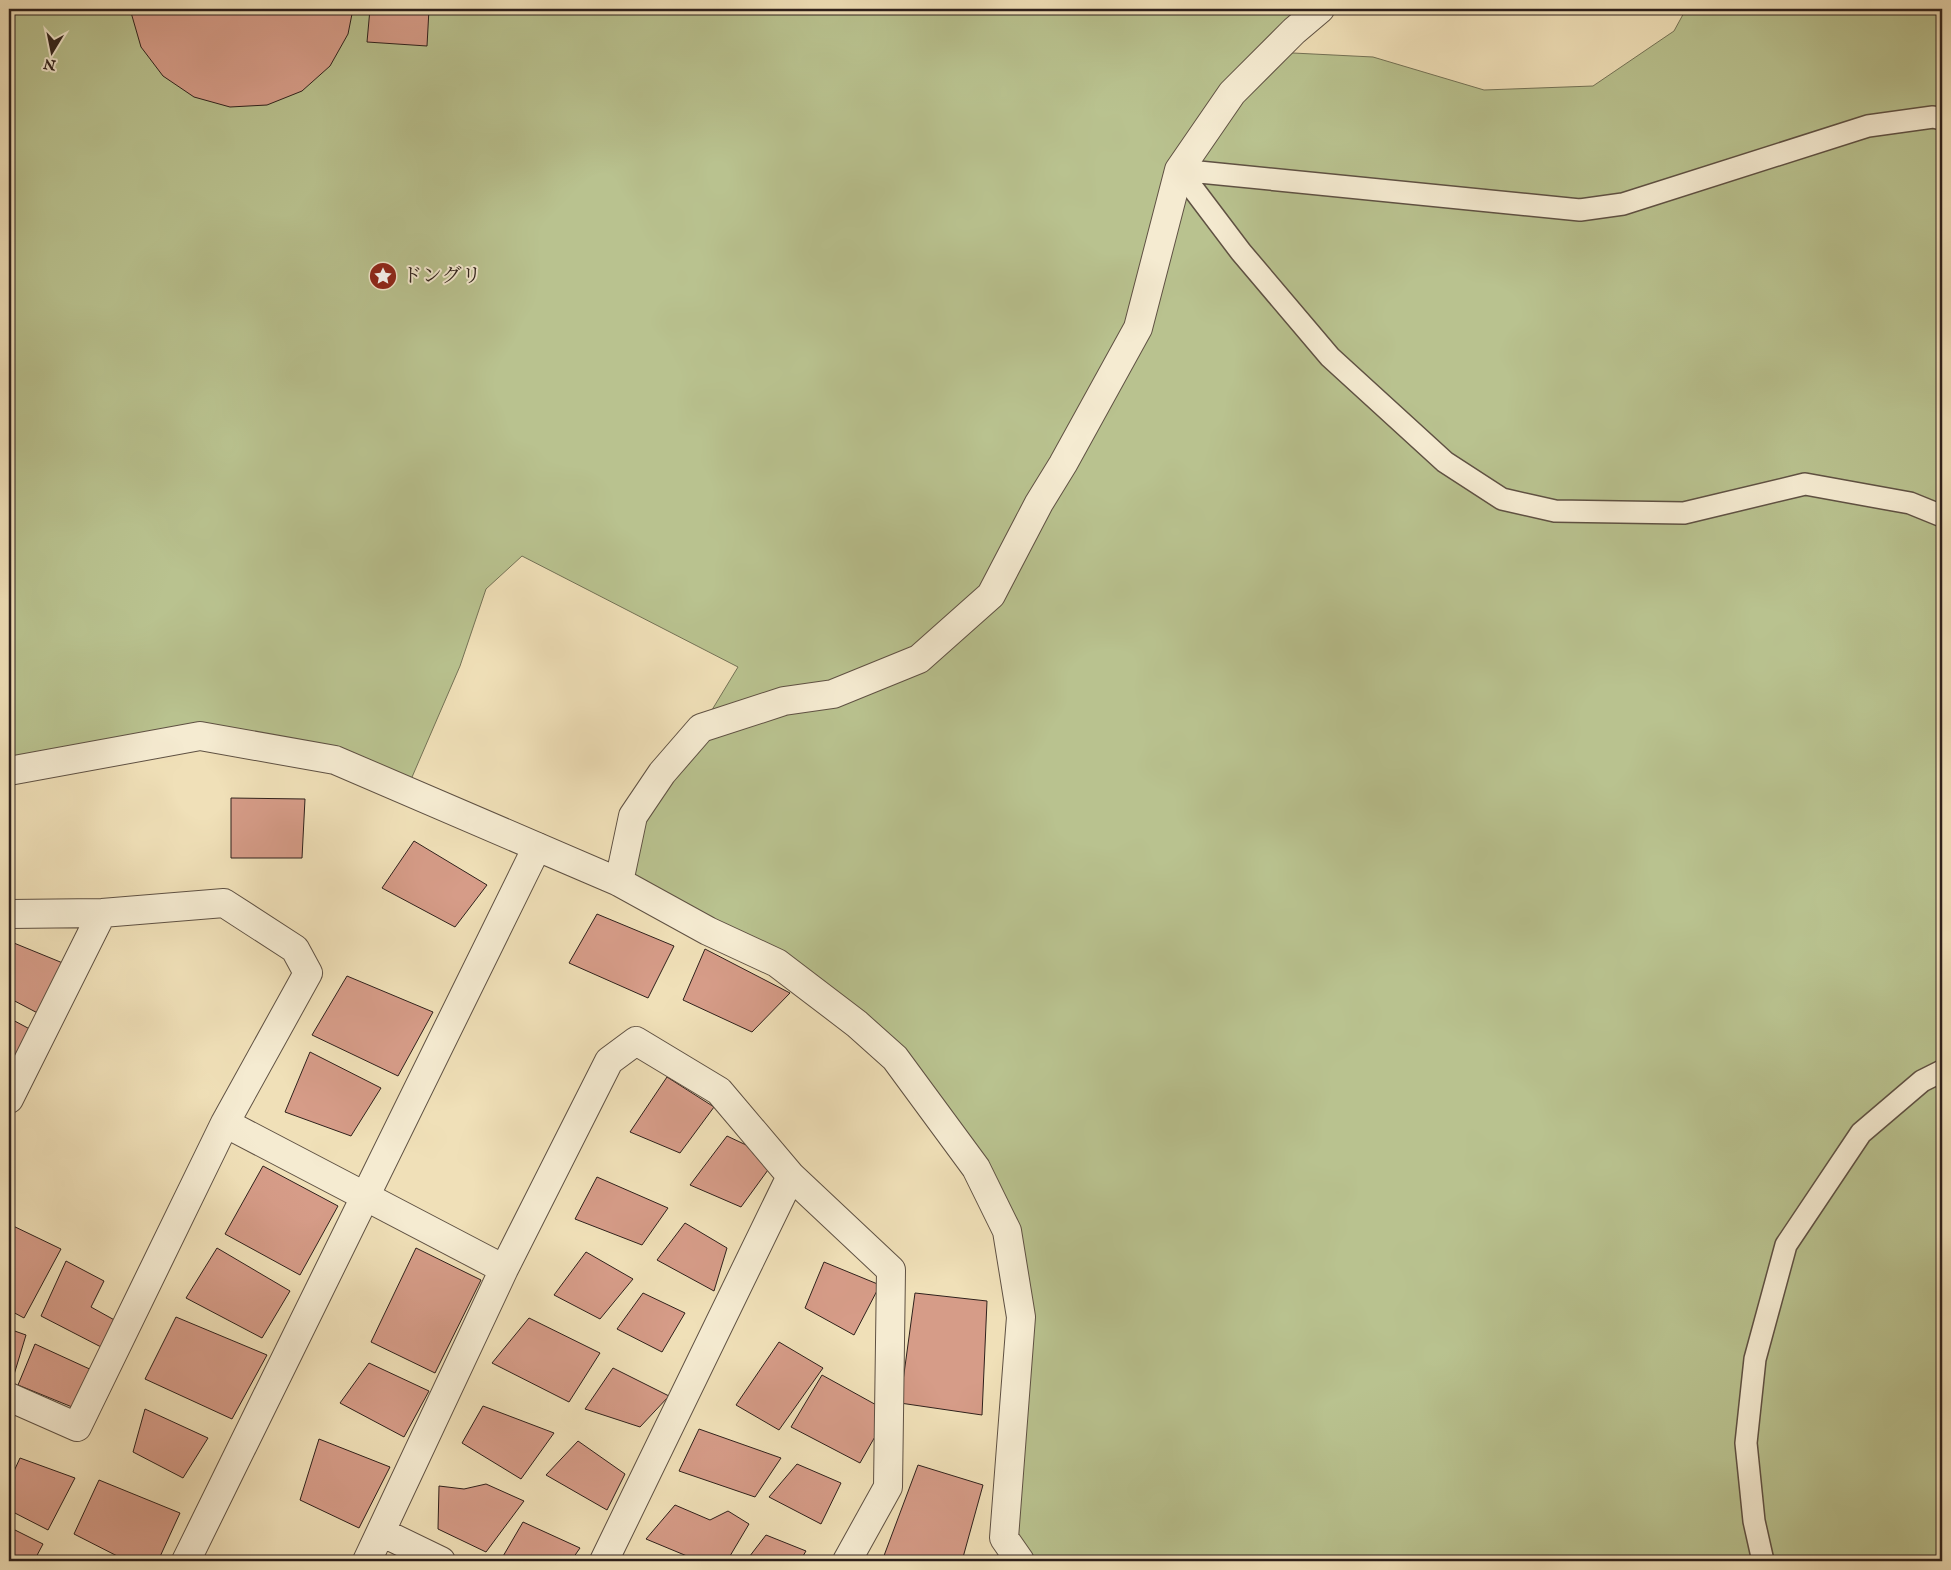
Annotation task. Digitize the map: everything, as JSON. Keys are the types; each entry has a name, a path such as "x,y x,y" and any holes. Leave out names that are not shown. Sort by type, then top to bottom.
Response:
{"street":[{"path":"619,882 633,816 662,773 701,728 784,701 833,694 919,659 991,595 1039,503 1063,464 1138,328 1179,170 1232,93 1294,31 1320,9"},
{"path":"9,771 200,736 335,760 619,882 708,931 777,963 857,1024 895,1058 976,1168 1007,1231 1021,1317 1004,1538 1020,1561"},
{"path":"186,1561 538,847"},
{"path":"9,914 102,913 224,903 296,949 308,973 225,1123 77,1427 9,1396"},
{"path":"9,1099 102,913"},
{"path":"366,1561 504,1268 609,1061 636,1041 719,1090 791,1176 891,1270 888,1487 847,1561"},
{"path":"225,1123 504,1268"},
{"path":"604,1561 791,1176"},
{"path":"381,1532 441,1561"}],"lane":[{"path":"1179,170 1580,210 1623,204 1868,126 1933,118 1942,119"},
{"path":"1179,170 1240,252 1330,357 1445,462 1502,499 1555,511 1684,512 1805,484 1910,503 1942,516"},
{"path":"1763,1561 1754,1521 1746,1443 1755,1359 1786,1245 1860,1133 1922,1081 1942,1070"}],"green space":[{"path":"9,9 1320,9 1273,52 1373,57 1484,90 1593,86 1674,31 1686,9 1942,9 1942,1561 996,1561 1004,1538 1021,1317 1007,1231 857,1024 619,882 633,816 701,728 738,667 522,556 486,589 460,666 406,791 205,737 9,771"}],"building":[{"path":"130,9 353,9 348,34 330,66 302,91 267,105 230,107 194,97 163,76 141,47"},
{"path":"370,9 429,9 427,46 367,42"},
{"path":"231,798 305,799 302,858 231,858"},
{"path":"414,841 487,885 455,927 382,888"},
{"path":"597,914 674,946 648,998 569,963"},
{"path":"9,941 75,968 49,1019 9,998"},
{"path":"705,949 790,993 752,1032 683,1000"},
{"path":"347,976 433,1012 398,1076 312,1035"},
{"path":"9,1018 41,1035 9,1077"},
{"path":"310,1052 381,1088 351,1136 285,1112"},
{"path":"667,1077 714,1107 680,1153 630,1132"},
{"path":"727,1136 776,1159 741,1207 690,1185"},
{"path":"263,1166 338,1206 300,1275 225,1234"},
{"path":"597,1177 668,1208 642,1245 575,1219"},
{"path":"685,1223 727,1248 714,1291 657,1260"},
{"path":"9,1224 61,1249 24,1318 9,1310"},
{"path":"217,1248 290,1291 262,1338 186,1298"},
{"path":"416,1248 481,1280 435,1373 371,1342"},
{"path":"586,1252 633,1279 600,1319 554,1295"},
{"path":"66,1261 104,1281 91,1307 118,1322 103,1348 41,1316"},
{"path":"824,1262 880,1285 854,1335 805,1308"},
{"path":"643,1293 685,1313 662,1352 617,1329"},
{"path":"915,1293 987,1301 982,1415 900,1403"},
{"path":"176,1317 267,1355 232,1419 145,1379"},
{"path":"529,1318 600,1353 569,1402 492,1363"},
{"path":"9,1329 26,1335 13,1378 9,1377"},
{"path":"779,1342 823,1368 779,1430 736,1405"},
{"path":"35,1344 94,1371 77,1409 18,1385"},
{"path":"369,1363 429,1391 404,1437 340,1403"},
{"path":"613,1368 669,1396 640,1427 585,1409"},
{"path":"822,1375 889,1412 860,1463 791,1427"},
{"path":"483,1406 554,1433 521,1479 462,1443"},
{"path":"145,1409 208,1438 183,1478 133,1452"},
{"path":"699,1429 781,1458 755,1497 679,1471"},
{"path":"319,1439 390,1467 359,1528 300,1500"},
{"path":"578,1441 625,1474 607,1510 546,1475"},
{"path":"20,1458 75,1478 48,1530 9,1510 9,1482"},
{"path":"797,1464 841,1483 821,1524 769,1497"},
{"path":"918,1465 983,1485 962,1561 882,1561"},
{"path":"99,1480 180,1513 158,1561 127,1561 74,1534"},
{"path":"486,1484 524,1501 486,1552 438,1529 439,1486 464,1489"},
{"path":"675,1505 710,1520 728,1511 749,1524 727,1561 699,1561 646,1539"},
{"path":"523,1522 580,1548 571,1561 510,1561 502,1558"},
{"path":"9,1527 43,1544 34,1561 9,1561"},
{"path":"766,1535 806,1551 800,1561 746,1561"},
{"path":"65,1556 75,1561 61,1561"},
{"path":"276,1556 285,1561 274,1561"}],"place":[{"name":"ドングリ","path":"383,276"}]}
